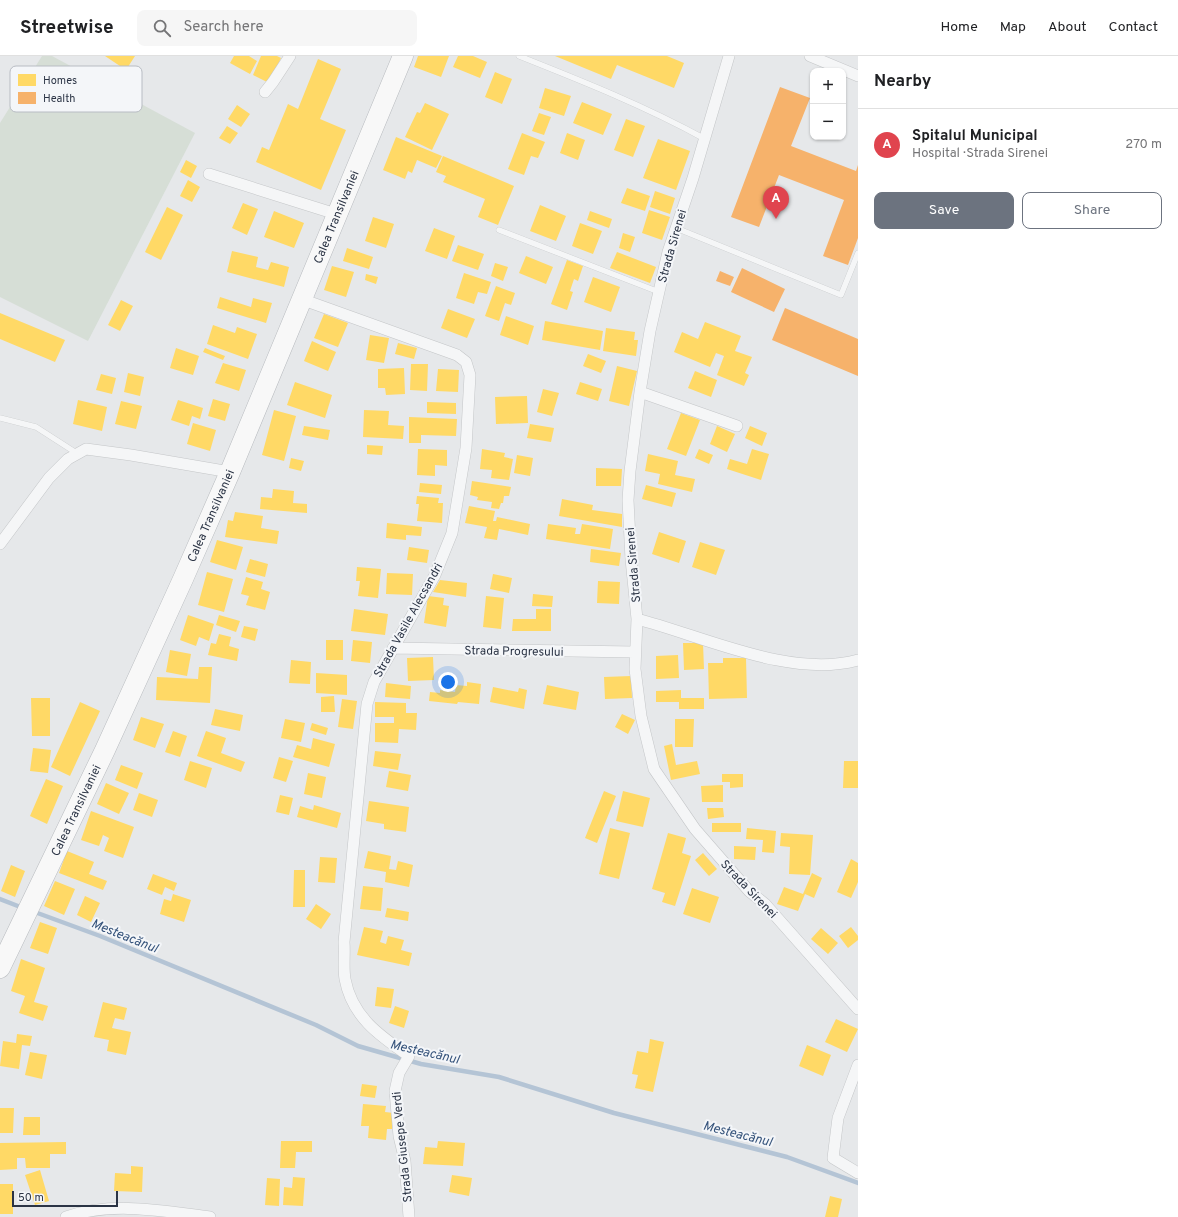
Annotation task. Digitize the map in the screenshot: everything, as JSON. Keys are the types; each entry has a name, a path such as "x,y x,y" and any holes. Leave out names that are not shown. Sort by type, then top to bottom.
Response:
{"highway":[{"name":"Calea Transilvaniei","path":"0,968 109,743 230,472 403,56"}],"street":[{"path":"265,92 290,56"},
{"name":"Strada Sirenei","path":"729,56 705,139 668,252 650,331 640,392 628,500 637,619 634,652 635,669 641,716 654,769 695,829 749,891 765,904 858,1009"},
{"path":"810,56 858,76"},
{"path":"209,174 336,214"},
{"name":"Strada Vasile Alecsandri","path":"301,299 457,355 466,362 470,375 466,448 452,533 435,574 374,682 365,719 344,942 345,979 362,1018 377,1034 409,1056"},
{"path":"640,392 737,426"},
{"path":"0,544 48,478 68,459 86,449 98,449 230,472"},
{"path":"637,619 778,659 816,664 838,664 858,660"},
{"name":"Strada Progresului","path":"393,648 634,652"},
{"name":"Strada Giusepe Verdi","path":"409,1056 399,1073 395,1091 399,1136 405,1161 409,1217"},
{"path":"858,1065 838,1118 833,1158 858,1173"},
{"path":"66,1217 86,1211 108,1208 149,1210 210,1217"}],"lane":[{"path":"519,56 627,101 676,123 705,139"},
{"path":"676,228 841,295 858,253"},
{"path":"499,230 659,292"},
{"path":"0,418 36,427 78,454"}],"shaded area":[{"path":"42,56 52,56 71,66 36,66"},
{"path":"142,104 195,133 88,341 0,297 0,123 10,107 10,112 142,112"}],"building: Homes":[{"path":"105,56 135,56 129,66 120,66"},
{"path":"234,56 249,56 257,61 250,74 230,63"},
{"path":"261,56 277,56 281,58 269,83 253,75"},
{"path":"418,56 449,56 441,77 414,67"},
{"path":"458,56 473,56 487,62 480,78 453,67"},
{"path":"555,56 667,56 684,63 674,88 617,65 611,79"},
{"path":"318,59 341,69 320,119 346,130 321,190 256,162 262,147 269,150 288,104 298,109"},
{"path":"495,72 512,79 502,104 485,97"},
{"path":"545,88 571,96 564,116 539,108"},
{"path":"582,102 612,114 603,135 573,123"},
{"path":"425,103 449,114 432,150 405,137 417,112 420,113"},
{"path":"237,105 250,114 241,127 228,119"},
{"path":"539,113 551,117 544,135 532,131"},
{"path":"626,119 645,126 633,157 614,150"},
{"path":"227,126 238,133 230,144 219,138"},
{"path":"522,133 545,142 538,158 531,156 524,175 508,169"},
{"path":"567,133 585,140 578,160 560,153"},
{"path":"396,137 442,156 436,168 417,160 412,173 408,171 405,179 383,170"},
{"path":"658,139 690,151 676,190 643,178"},
{"path":"443,156 514,186 498,225 478,217 485,199 443,182 446,176 436,172"},
{"path":"186,160 197,166 191,178 180,172"},
{"path":"188,180 200,187 192,202 180,196"},
{"path":"627,188 650,196 645,211 621,203"},
{"path":"655,191 675,198 670,214 650,207"},
{"path":"243,203 258,209 247,235 232,228"},
{"path":"540,205 566,216 556,241 530,231"},
{"path":"167,207 183,215 161,260 145,252"},
{"path":"649,210 670,217 662,240 642,233"},
{"path":"274,211 304,223 294,248 264,237"},
{"path":"590,211 612,219 609,228 587,220"},
{"path":"373,217 394,224 386,248 365,241"},
{"path":"580,223 602,231 593,254 572,246"},
{"path":"434,228 455,236 447,259 425,251"},
{"path":"623,233 635,237 630,252 619,248"},
{"path":"458,245 484,254 478,270 452,261"},
{"path":"347,248 373,257 369,269 343,261"},
{"path":"232,251 258,257 256,267 268,270 271,262 289,267 284,287 227,272"},
{"path":"617,252 656,267 650,283 610,268"},
{"path":"526,256 553,267 546,284 519,273"},
{"path":"567,260 583,266 578,281 574,279 570,291 573,292 567,310 551,304"},
{"path":"495,263 508,267 503,281 491,276"},
{"path":"332,266 354,272 346,297 324,290"},
{"path":"464,273 491,282 487,294 478,292 474,304 456,298"},
{"path":"366,274 378,277 376,284 365,280"},
{"path":"593,277 620,287 611,312 584,302"},
{"path":"496,286 515,293 511,305 505,303 499,321 485,316"},
{"path":"220,297 251,307 253,298 272,303 266,323 217,308"},
{"path":"121,300 133,306 120,331 108,325"},
{"path":"448,309 475,319 467,338 441,328"},
{"path":"0,313 65,340 55,362 0,339"},
{"path":"324,314 348,323 338,347 314,338"},
{"path":"506,316 534,326 528,345 500,335"},
{"path":"545,321 603,331 600,350 542,340"},
{"path":"705,322 741,336 735,351 752,357 745,373 749,375 744,386 717,375 724,356 716,353 710,367 674,352 682,332 698,339"},
{"path":"213,325 235,333 237,327 257,334 248,359 207,344"},
{"path":"606,328 635,332 634,340 638,340 636,356 603,351"},
{"path":"370,335 389,338 384,363 366,360"},
{"path":"312,341 336,352 328,371 304,361"},
{"path":"398,343 417,348 414,359 395,354"},
{"path":"176,348 199,356 193,375 170,368"},
{"path":"205,348 225,356 223,360 203,352"},
{"path":"588,354 606,361 601,373 583,366"},
{"path":"223,363 246,370 239,391 215,383"},
{"path":"411,364 428,364 427,391 410,390"},
{"path":"617,366 637,371 629,406 609,401"},
{"path":"404,368 405,394 386,395 385,388 378,388 378,369"},
{"path":"438,369 459,370 458,392 436,391"},
{"path":"695,371 717,380 711,397 688,388"},
{"path":"128,373 144,377 140,396 124,392"},
{"path":"101,374 116,378 112,394 96,390"},
{"path":"295,382 332,395 325,418 287,405"},
{"path":"580,382 602,389 598,401 576,394"},
{"path":"543,389 559,393 552,416 537,412"},
{"path":"527,396 528,423 496,424 495,397"},
{"path":"213,399 230,404 225,421 208,416"},
{"path":"78,400 107,407 102,431 73,424"},
{"path":"178,400 203,408 200,419 192,416 189,426 171,420"},
{"path":"121,401 142,406 136,429 115,424"},
{"path":"427,402 456,403 456,414 427,413"},
{"path":"274,410 296,416 284,461 262,455"},
{"path":"364,410 389,411 388,425 404,426 403,439 363,437"},
{"path":"681,413 700,420 686,456 667,449"},
{"path":"409,417 457,419 456,436 421,435 421,443 409,443"},
{"path":"193,423 216,430 210,451 187,444"},
{"path":"530,424 554,428 551,442 527,438"},
{"path":"304,426 330,430 328,440 302,435"},
{"path":"717,426 735,434 727,452 710,444"},
{"path":"750,426 767,433 762,446 745,438"},
{"path":"367,445 383,446 382,455 367,454"},
{"path":"418,449 447,450 447,466 435,465 435,476 417,475"},
{"path":"482,449 505,453 504,457 513,459 509,480 491,478 492,470 480,469"},
{"path":"699,449 713,455 709,464 695,458"},
{"path":"752,449 769,454 761,480 727,469 730,459 747,464"},
{"path":"648,454 678,461 675,475 695,479 692,492 658,484 660,474 645,471"},
{"path":"517,455 533,458 530,476 514,473"},
{"path":"291,458 304,461 301,471 289,468"},
{"path":"596,468 622,469 621,486 596,486"},
{"path":"472,481 511,487 509,496 504,496 503,503 501,503 499,509 491,508 492,502 477,500 478,497 470,495"},
{"path":"420,483 442,485 441,494 419,492"},
{"path":"646,485 676,493 672,507 642,499"},
{"path":"273,489 294,491 293,503 307,504 307,513 260,509 261,497 272,498"},
{"path":"417,496 439,498 438,503 443,503 442,523 417,521 419,504 416,504"},
{"path":"562,499 593,505 592,510 622,514 622,527 559,516"},
{"path":"469,506 495,511 493,521 496,521 497,517 530,524 528,535 499,529 497,540 484,538 487,527 465,523"},
{"path":"235,512 263,516 261,528 279,531 277,544 225,537 228,520 233,521"},
{"path":"387,523 422,527 421,536 406,535 406,540 386,538"},
{"path":"548,524 576,528 575,534 580,534 582,524 613,529 610,549 546,539"},
{"path":"659,532 686,541 679,563 652,554"},
{"path":"217,540 243,547 236,570 210,562"},
{"path":"700,542 725,550 716,575 692,567"},
{"path":"409,547 429,550 427,563 407,560"},
{"path":"591,549 621,553 619,566 590,562"},
{"path":"250,559 268,564 265,577 246,572"},
{"path":"357,567 381,569 378,598 358,596 360,581 356,581"},
{"path":"207,572 233,579 224,612 198,605"},
{"path":"387,573 413,574 412,595 386,594"},
{"path":"493,574 512,578 509,593 490,589"},
{"path":"246,577 263,582 261,589 270,592 265,610 246,605 249,596 241,594"},
{"path":"440,580 467,583 466,597 433,592"},
{"path":"598,581 620,582 619,604 597,603"},
{"path":"533,594 553,596 552,607 532,606"},
{"path":"428,596 444,598 443,605 449,606 446,627 424,623"},
{"path":"486,596 504,598 501,629 483,627"},
{"path":"354,609 388,614 385,635 351,631"},
{"path":"536,609 551,609 551,631 512,631 513,619 536,619"},
{"path":"188,615 214,624 209,641 199,637 196,646 180,640"},
{"path":"219,615 240,621 236,632 216,625"},
{"path":"244,626 258,629 255,641 241,637"},
{"path":"219,634 231,637 229,646 239,649 237,661 208,655 211,643 216,644"},
{"path":"326,640 343,640 343,660 326,660"},
{"path":"353,640 372,642 370,663 351,661"},
{"path":"683,643 703,643 704,669 684,670"},
{"path":"170,650 191,654 187,676 166,672"},
{"path":"678,655 679,678 656,679 656,656"},
{"path":"433,657 434,680 408,681 407,658"},
{"path":"723,658 746,658 747,698 709,699 708,663 723,663"},
{"path":"291,660 311,662 310,684 289,683"},
{"path":"199,667 212,667 210,703 156,700 157,677 198,679"},
{"path":"316,673 347,675 347,695 316,693"},
{"path":"631,676 632,698 605,699 604,677"},
{"path":"467,682 481,684 479,704 458,702 457,704 429,701 430,692 440,693 440,690 455,692 456,685 467,686"},
{"path":"386,683 411,686 410,699 385,697"},
{"path":"547,685 579,692 576,710 543,704"},
{"path":"493,687 518,692 519,688 527,690 524,709 490,702"},
{"path":"681,690 681,698 704,698 704,709 679,709 679,702 656,702 656,691"},
{"path":"334,696 335,712 321,712 321,697"},
{"path":"31,698 50,698 50,736 32,736"},
{"path":"342,699 357,701 353,729 338,727"},
{"path":"80,702 100,711 70,776 51,767"},
{"path":"375,702 406,703 406,713 417,713 416,730 399,729 398,743 375,742 375,723 394,723 394,717 375,717"},
{"path":"215,709 243,715 240,731 211,725"},
{"path":"622,714 635,720 628,734 615,727"},
{"path":"141,717 164,724 155,748 133,740"},
{"path":"285,719 305,723 301,742 281,738"},
{"path":"675,719 694,719 693,747 675,747"},
{"path":"312,723 328,728 326,735 310,730"},
{"path":"173,731 187,736 180,757 165,752"},
{"path":"206,731 226,738 221,753 245,762 241,772 197,756"},
{"path":"313,738 335,744 329,767 293,757 297,745 311,749"},
{"path":"672,744 676,765 697,761 700,774 671,780 664,746"},
{"path":"33,748 51,750 48,773 30,771"},
{"path":"375,751 401,754 398,770 373,766"},
{"path":"279,757 293,761 286,782 273,778"},
{"path":"190,761 212,768 206,788 184,780"},
{"path":"844,761 858,761 858,788 843,788"},
{"path":"121,765 143,773 137,789 115,780"},
{"path":"389,771 411,775 408,791 386,787"},
{"path":"308,773 326,777 322,798 304,794"},
{"path":"722,774 743,774 743,787 730,788 730,782 722,782"},
{"path":"46,779 63,786 47,824 30,816"},
{"path":"106,783 129,793 119,814 97,804"},
{"path":"723,785 723,802 702,802 701,786"},
{"path":"604,791 616,796 597,843 585,838"},
{"path":"623,791 650,798 643,827 616,821"},
{"path":"139,793 158,800 152,817 133,810"},
{"path":"280,795 293,798 289,815 276,812"},
{"path":"369,801 409,807 406,832 384,829 384,824 366,821"},
{"path":"314,805 341,813 337,828 297,817 300,806 313,810"},
{"path":"707,808 723,808 724,817 708,819"},
{"path":"91,811 134,827 123,858 104,851 109,838 103,835 99,846 81,840"},
{"path":"712,823 741,823 741,832 712,832"},
{"path":"610,828 630,833 619,879 599,874"},
{"path":"747,828 776,831 774,853 762,852 763,840 746,839"},
{"path":"668,833 686,838 682,853 691,856 675,906 662,902 665,893 652,889"},
{"path":"781,833 813,835 810,875 789,874 790,847 780,846"},
{"path":"734,846 756,847 755,860 734,859"},
{"path":"67,851 94,862 89,874 107,881 103,890 59,873"},
{"path":"368,851 391,856 389,869 396,870 398,861 413,865 409,887 385,882 386,872 364,868"},
{"path":"703,853 717,869 709,876 695,860"},
{"path":"320,857 337,858 335,883 318,882"},
{"path":"851,859 858,863 858,882 851,898 837,892"},
{"path":"11,865 25,871 15,897 1,891"},
{"path":"294,870 305,870 305,907 293,907"},
{"path":"812,873 822,878 814,898 805,894 798,911 777,904 784,887 803,894"},
{"path":"153,874 177,883 174,891 165,887 162,895 147,889"},
{"path":"55,881 75,889 64,915 44,906"},
{"path":"363,886 383,888 381,911 360,909"},
{"path":"692,888 719,897 710,923 683,914"},
{"path":"173,894 191,900 184,922 160,914 164,899 171,901"},
{"path":"85,896 100,903 91,922 77,915"},
{"path":"316,904 331,914 321,929 306,919"},
{"path":"387,908 409,912 408,921 385,917"},
{"path":"40,922 57,928 48,954 30,948"},
{"path":"364,927 383,931 380,942 386,944 388,936 404,940 401,950 412,953 409,966 357,955"},
{"path":"851,927 858,936 858,940 848,948 839,936"},
{"path":"821,928 838,943 828,954 811,939"},
{"path":"21,959 45,968 34,1002 48,1006 43,1021 19,1013 25,996 11,991"},
{"path":"377,987 394,989 391,1008 375,1006"},
{"path":"103,1002 127,1008 124,1020 115,1018 112,1028 131,1032 126,1055 107,1051 109,1040 94,1037"},
{"path":"395,1006 409,1011 404,1028 389,1023"},
{"path":"836,1019 858,1029 847,1052 825,1042"},
{"path":"17,1034 32,1036 30,1046 22,1045 19,1069 0,1066 3,1041 16,1043"},
{"path":"650,1039 664,1042 653,1092 635,1088 638,1075 632,1074 637,1051 648,1053"},
{"path":"807,1045 831,1055 823,1076 799,1066"},
{"path":"30,1052 47,1055 42,1079 25,1075"},
{"path":"362,1084 377,1086 375,1098 360,1096"},
{"path":"363,1104 386,1106 385,1112 394,1113 392,1129 387,1129 386,1140 368,1138 369,1126 361,1126"},
{"path":"0,1108 14,1108 13,1133 0,1133"},
{"path":"24,1117 40,1117 40,1135 23,1135"},
{"path":"281,1141 312,1141 312,1152 296,1152 295,1168 280,1168"},
{"path":"438,1141 465,1143 463,1166 423,1164 425,1147 437,1148"},
{"path":"66,1142 66,1154 50,1154 50,1168 26,1168 25,1158 17,1158 17,1169 0,1170 0,1143"},
{"path":"131,1166 143,1167 142,1192 114,1191 115,1173 131,1174"},
{"path":"40,1170 49,1201 35,1205 25,1175"},
{"path":"452,1175 472,1178 469,1196 449,1192"},
{"path":"293,1177 305,1178 303,1206 283,1205 284,1187 292,1188"},
{"path":"267,1178 280,1179 279,1206 265,1205"},
{"path":"0,1184 13,1184 13,1214 0,1214"},
{"path":"830,1196 842,1199 838,1217 825,1217"}],"building: Health":[{"path":"780,87 810,98 791,146 856,171 858,165 858,238 848,265 823,256 844,200 779,175 759,227 731,217"},
{"path":"742,268 785,289 774,312 731,292"},
{"path":"720,271 734,277 730,286 716,281"},
{"path":"785,308 858,339 858,376 772,340"}],"waterway":[{"name":"Mesteacănul","path":"0,899 23,908"},
{"name":"Mesteacănul","path":"32,911 100,936 316,1025 358,1046 421,1064 499,1077 614,1113 787,1157 858,1183"}],"place":[{"name":"Spitalul Municipal","path":"776,219"}]}
